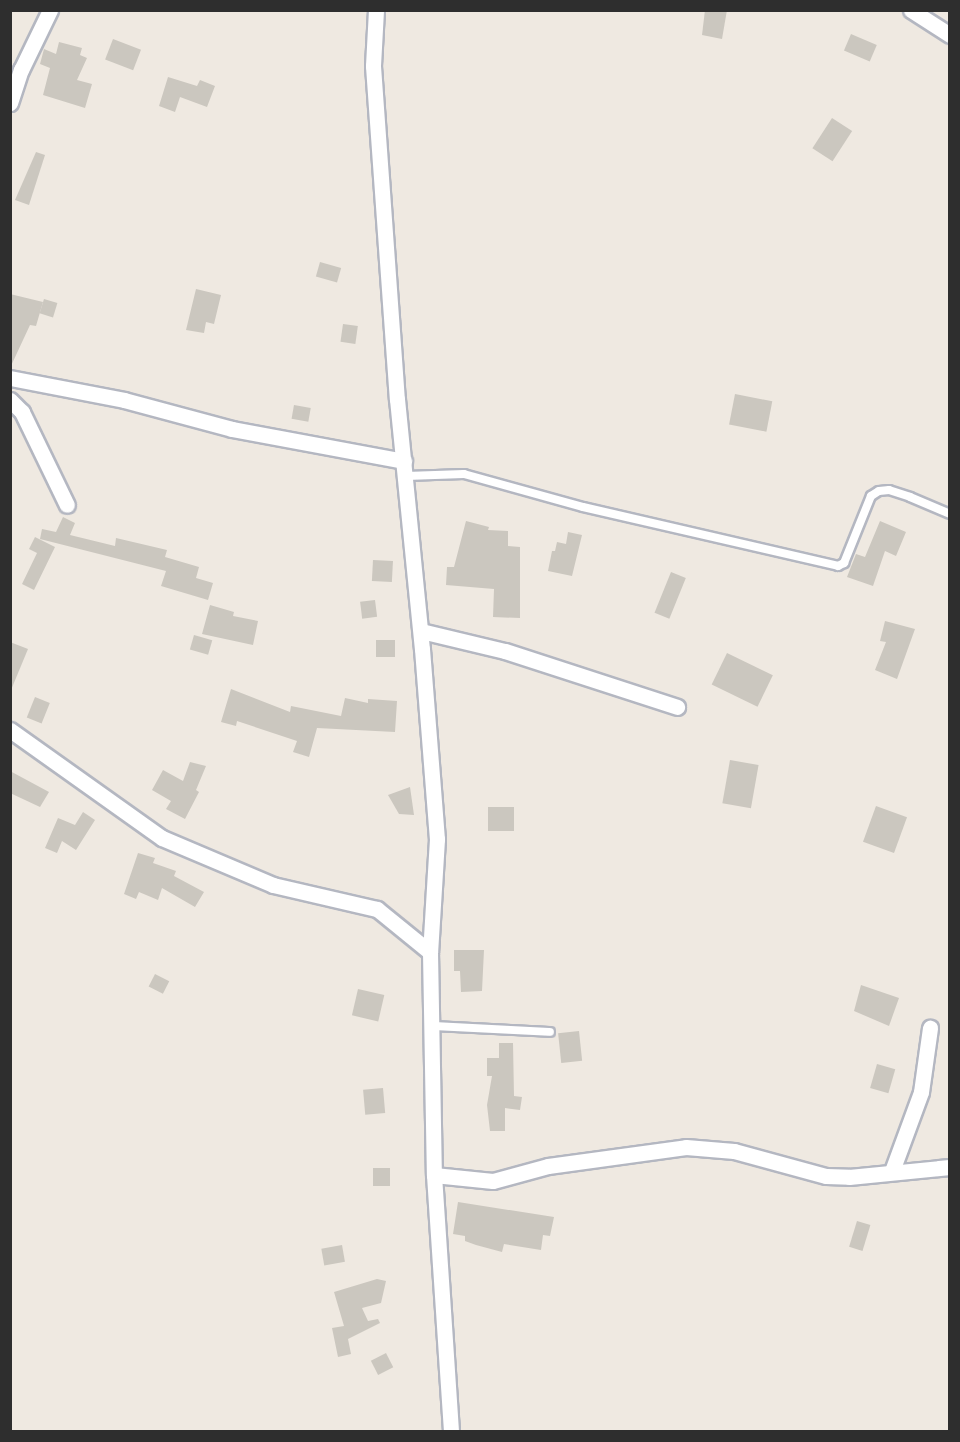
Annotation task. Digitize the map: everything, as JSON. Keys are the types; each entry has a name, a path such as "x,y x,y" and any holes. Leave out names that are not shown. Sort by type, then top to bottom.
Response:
{"street":[{"path":"10,103 21,70 50,10"},
{"path":"376,10 373,66 437,839 430,952 435,1175 451,1431"},
{"path":"911,10 950,35"},
{"path":"10,378 124,400 232,429 405,468"},
{"path":"10,400 22,412 67,505"},
{"path":"421,631 505,651 677,707"},
{"path":"10,730 162,838 273,885 377,909 430,952"},
{"path":"892,1171 921,1092 930,1028"},
{"path":"435,1175 493,1181 548,1166 687,1147 734,1151 826,1176 849,1177 950,1167"}],"lane":[{"path":"405,468 464,474 582,507 838,566 844,563 871,496 879,491 910,497 950,514"},
{"path":"433,1026 549,1032"}],"building":[{"path":"705,10 727,10 722,39 702,35"},
{"path":"851,34 877,45 870,62 844,51"},
{"path":"113,39 141,50 133,70 105,60"},
{"path":"59,42 82,48 80,55 87,58 77,80 92,84 85,108 43,95 50,68 40,64 44,49 56,54"},
{"path":"168,77 197,86 200,80 215,86 207,107 180,97 175,112 159,106"},
{"path":"832,118 852,131 833,161 812,148"},
{"path":"36,152 45,155 29,205 15,200"},
{"path":"320,262 341,268 337,282 316,276"},
{"path":"196,289 221,295 214,324 206,322 204,333 186,330"},
{"path":"10,294 43,302 36,326 30,325 10,368"},
{"path":"44,299 57,303 53,317 40,313"},
{"path":"343,324 358,326 355,344 340,342"},
{"path":"735,394 772,401 766,432 729,424"},
{"path":"294,405 311,408 308,422 292,419"},
{"path":"63,517 75,523 70,535 115,546 116,538 167,550 165,557 199,567 196,578 213,583 208,600 161,586 166,571 40,539 42,529 56,532"},
{"path":"466,521 489,527 488,530 508,531 508,546 520,547 520,618 493,617 494,589 446,585 447,567 454,567"},
{"path":"880,521 906,532 896,556 885,551 873,586 847,577 856,554 865,557"},
{"path":"568,532 582,535 572,576 548,571 552,551 555,551 557,542 566,544"},
{"path":"35,537 55,547 34,590 22,584 37,553 29,549"},
{"path":"373,560 393,561 392,582 372,581"},
{"path":"671,572 686,578 669,619 655,613"},
{"path":"375,600 377,617 362,619 360,602"},
{"path":"210,605 234,612 233,616 258,621 253,645 202,634"},
{"path":"885,621 915,629 897,679 875,670 886,642 880,641"},
{"path":"194,635 212,640 208,655 190,649"},
{"path":"376,640 395,640 395,657 376,657"},
{"path":"10,642 28,649 11,690 10,690"},
{"path":"727,653 773,675 757,707 712,684"},
{"path":"231,689 290,712 291,706 341,716 345,698 368,703 368,699 397,701 395,732 317,728 309,757 293,752 297,741 237,721 236,726 221,722"},
{"path":"35,697 50,703 42,723 27,717"},
{"path":"730,760 759,765 751,808 722,803"},
{"path":"190,762 206,766 196,790 199,792 185,819 166,809 171,801 152,790 163,770 183,781"},
{"path":"10,771 49,792 40,807 10,793"},
{"path":"410,787 414,815 399,814 388,795"},
{"path":"876,806 907,817 894,853 863,842"},
{"path":"488,807 514,807 514,831 488,831"},
{"path":"83,812 95,820 76,850 62,841 57,853 45,848 58,818 75,825"},
{"path":"138,853 155,858 153,863 176,871 174,876 204,892 195,907 162,888 158,900 139,892 136,899 124,894"},
{"path":"454,950 484,950 482,991 461,992 460,971 454,971"},
{"path":"155,974 169,981 163,994 149,986"},
{"path":"861,985 899,998 889,1026 854,1011"},
{"path":"358,989 384,995 378,1021 352,1015"},
{"path":"579,1031 582,1061 561,1063 558,1033"},
{"path":"499,1043 513,1043 514,1096 522,1097 520,1110 505,1108 505,1131 490,1131 487,1105 492,1076 487,1076 487,1058 499,1058"},
{"path":"877,1064 895,1069 888,1093 870,1088"},
{"path":"383,1088 385,1113 365,1115 363,1090"},
{"path":"373,1168 390,1168 390,1186 373,1186"},
{"path":"458,1202 554,1217 550,1236 543,1235 541,1250 504,1244 502,1252 465,1241 465,1236 453,1234"},
{"path":"857,1221 870,1225 862,1251 849,1247"},
{"path":"342,1245 345,1262 324,1265 321,1249"},
{"path":"377,1279 386,1281 381,1303 362,1308 368,1321 378,1319 380,1323 348,1339 351,1354 338,1357 332,1328 344,1326 334,1292"},
{"path":"386,1353 393,1367 378,1375 371,1361"}]}
